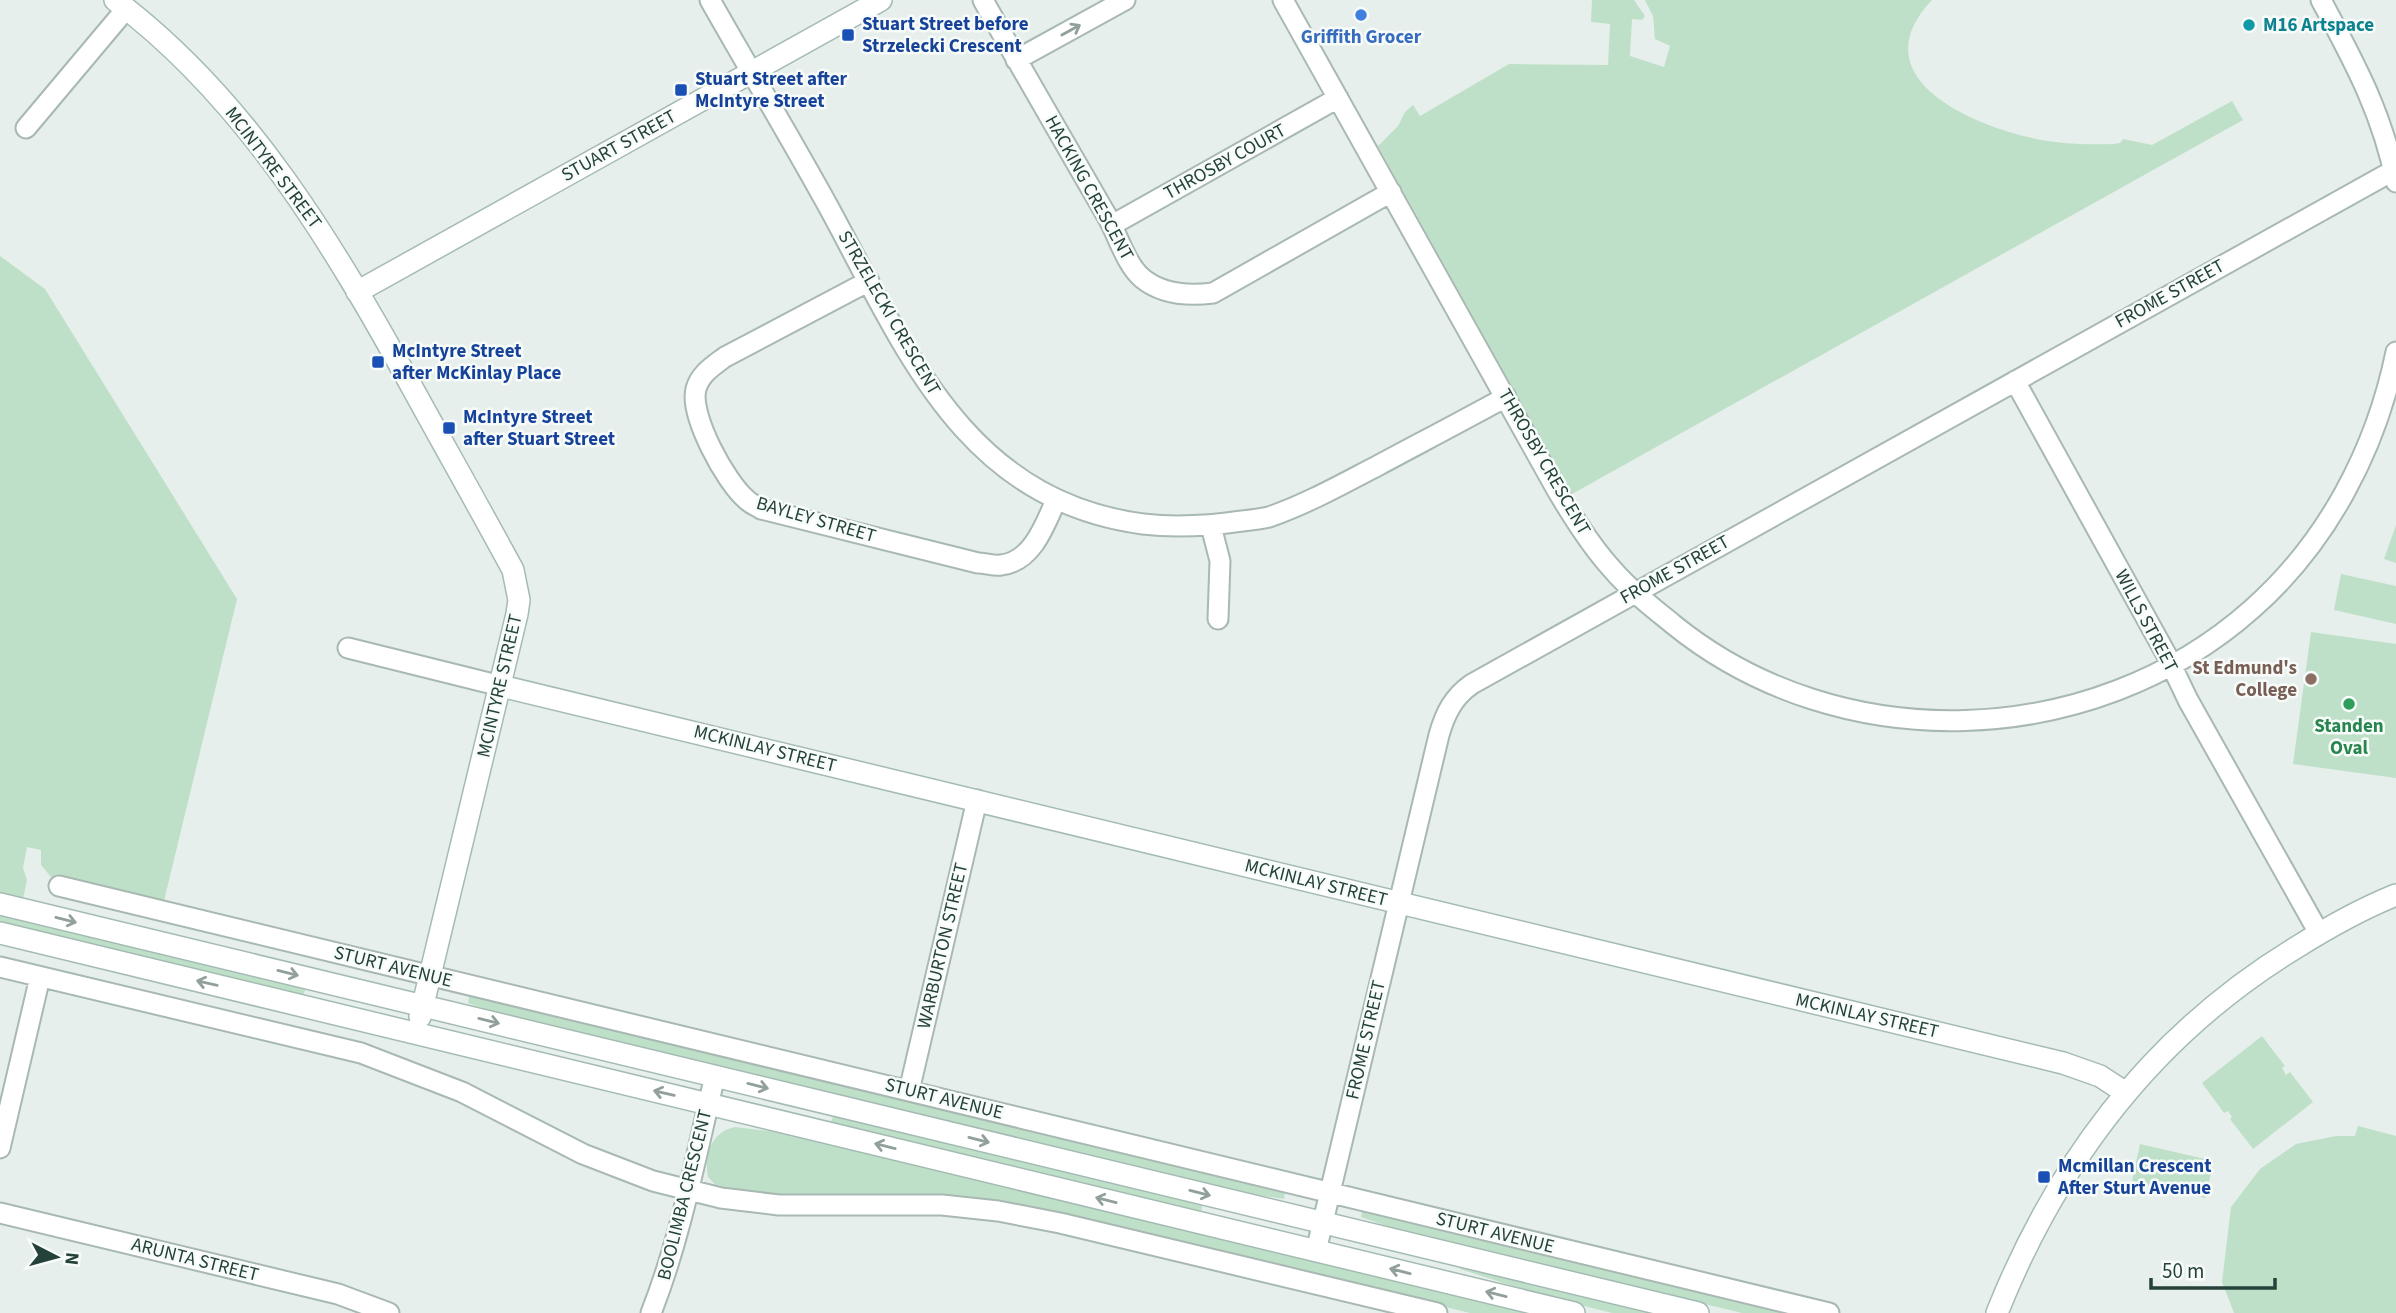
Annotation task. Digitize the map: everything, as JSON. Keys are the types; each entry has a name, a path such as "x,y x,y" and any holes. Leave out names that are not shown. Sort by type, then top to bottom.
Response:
{"street":[{"name":"STRZELECKI CRESCENT","path":"710,0 770,101 934,395 974,442 1016,476 1056,500 1118,520 1173,528 1211,526 1268,517 1335,488 1506,397"},
{"name":"STUART STREET","path":"357,292 881,0"},
{"name":"HACKING CRESCENT","path":"983,0 1133,266 1150,284 1185,294 1213,293 1391,192"},
{"path":"1017,60 1125,0"},
{"name":"THROSBY CRESCENT","path":"1283,0 1567,508 1605,562 1635,593 1707,650 1762,680 1824,704 1891,718 1970,721 2036,714 2107,695 2171,665 2217,636 2251,610 2285,576 2314,541 2364,456 2384,403 2396,352"},
{"path":"2321,0 2368,90 2385,135 2395,174"},
{"path":"26,128 121,4"},
{"name":"MCINTYRE STREET","path":"121,4 169,45 241,123 311,215 513,570 519,600 501,685 416,1033"},
{"name":"THROSBY COURT","path":"1112,225 1338,98"},
{"name":"FROME STREET","path":"1315,1251 1439,735 1452,703 1472,684 2015,381 2395,174"},
{"name":"BAYLEY STREET","path":"869,281 725,357 704,373 699,381 694,403 698,421 730,478 747,501 761,509 978,563 1001,565 1029,551 1056,500"},
{"name":"WILLS STREET","path":"2015,381 2319,933"},
{"path":"1211,526 1220,561 1218,619"},
{"path":"348,648 501,685"},
{"name":"MCKINLAY STREET","path":"501,685 2073,1066 2100,1076 2126,1093"},
{"name":"WARBURTON STREET","path":"909,1091 977,800"},
{"name":"STURT AVENUE","path":"59,886 1829,1313"},
{"path":"1997,1313 2023,1251 2049,1202 2087,1143 2126,1093 2164,1051 2207,1011 2260,971 2319,933 2396,895"},
{"name":"STURT AVENUE","path":"0,904 1698,1313"},
{"path":"0,933 1574,1313"},
{"path":"0,967 361,1053 463,1092 583,1154 653,1181 721,1198 779,1205 942,1205 998,1210 1437,1313"},
{"path":"0,1148 40,977"},
{"name":"BOOLIMBA CRESCENT","path":"651,1313 667,1271 715,1076"},
{"name":"ARUNTA STREET","path":"0,1213 338,1294 389,1313"}],"green space":[{"path":"1592,0 1634,0 1645,16 1642,20 1632,19 1630,56 1664,67 1670,46 1655,39 1653,16 1645,0 1932,0 1913,27 1908,51 1915,72 1930,91 1951,107 1976,120 2003,130 2049,141 2114,144 2123,139 2152,145 2232,101 2243,120 1572,494 1378,146 1398,126 1405,112 1413,105 1420,116 1509,64 1608,65 1610,24 1591,22"},
{"path":"0,256 45,289 237,599 163,905 51,877 41,865 41,850 27,847 23,868 27,880 23,899 0,894"},
{"path":"2396,525 2396,563 2384,559"},
{"path":"2341,574 2396,586 2396,624 2334,610"},
{"name":"Standen Oval","path":"2311,632 2396,644 2396,778 2293,764"},
{"path":"0,913 306,987 303,996 0,925"},
{"path":"469,996 488,998 1277,1189 1285,1192 1284,1199 1245,1193 500,1014 468,1003"},
{"path":"2262,1036 2285,1066 2282,1068 2286,1075 2290,1072 2313,1102 2253,1149 2230,1119 2232,1117 2228,1111 2224,1113 2202,1083"},
{"path":"833,1116 1203,1203 1201,1212 830,1125"},
{"path":"2358,1126 2396,1136 2396,1313 2234,1313 2222,1282 2231,1207 2260,1169 2296,1144 2336,1136 2355,1136"},
{"path":"735,1127 786,1133 1532,1313 1470,1313 1054,1213 802,1199 719,1189 708,1177 708,1153 720,1134"},
{"path":"2140,1144 2214,1161 2205,1198 2132,1181"},
{"path":"1362,1212 1372,1212 1800,1313 1742,1313 1404,1232 1361,1217"},
{"path":"1461,1265 1660,1313 1612,1313 1544,1296 1460,1269"}],"place":[{"name":"Griffith Grocer","path":"1361,15"},
{"name":"M16 Artspace","path":"2249,25"},
{"name":"Stuart Street before Strzelecki Crescent","path":"848,35"},
{"name":"Stuart Street after McIntyre Street","path":"681,90"},
{"name":"McIntyre Street after McKinlay Place","path":"378,362"},
{"name":"McIntyre Street after Stuart Street","path":"449,428"},
{"name":"St Edmund's College","path":"2311,679"},
{"name":"Standen Oval","path":"2349,704"},
{"name":"Mcmillan Crescent After Sturt Avenue","path":"2044,1177"}]}
